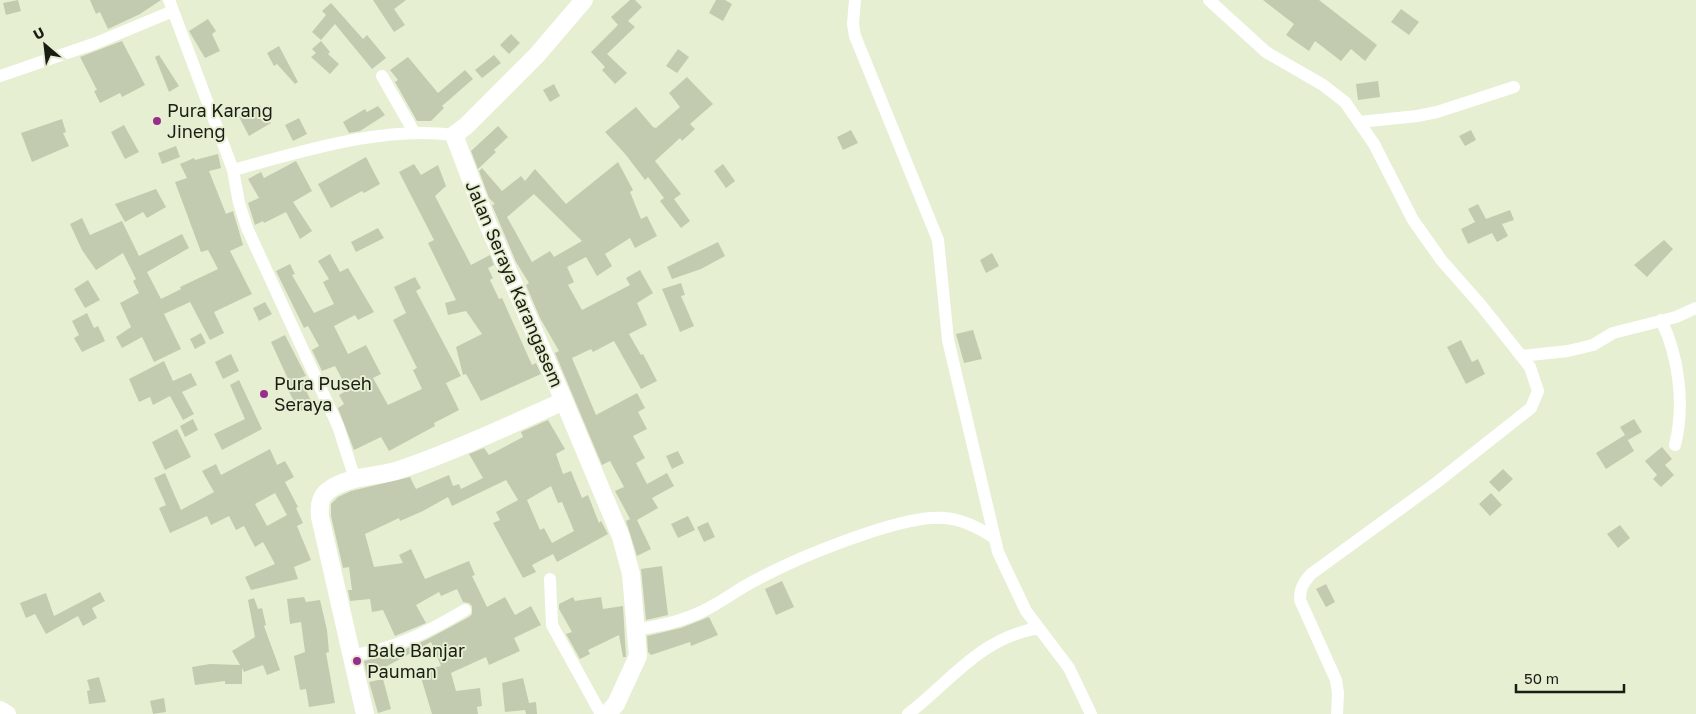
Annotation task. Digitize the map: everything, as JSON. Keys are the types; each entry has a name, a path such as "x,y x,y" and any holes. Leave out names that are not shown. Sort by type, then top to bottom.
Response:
{"street":[{"path":"233,170 369,137 414,132 454,135 531,61 584,0"},
{"path":"855,0 853,24 855,36 938,240 948,340 993,537 1015,591 1038,628 1050,640 1069,668 1091,714"},
{"path":"1209,0 1266,52 1338,94 1374,144 1413,220 1427,240 1530,367 1538,391 1531,408 1436,483 1311,574 1300,589 1300,600 1305,614 1336,680 1338,693 1337,714"},
{"path":"0,76 96,44 171,6 233,170 247,228 338,426 355,479"},
{"path":"382,76 414,132"},
{"path":"1359,122 1437,112 1514,87"},
{"name":"Jalan Seraya Karangasem","path":"365,714 320,517 319,504 323,495 333,487 355,479 402,469 564,401 487,222 454,135"},
{"path":"1521,356 1568,351 1592,345 1613,333 1691,312 1696,308"},
{"path":"1661,320 1671,344 1679,391 1679,427 1675,445"},
{"path":"564,401 628,557 637,629 638,656 616,704 607,714"},
{"path":"637,629 659,626 694,614 793,562 872,532 910,522 942,517 954,519 982,530 993,537"},
{"path":"550,579 552,625 601,714"},
{"path":"352,654 378,650 410,639 464,610"},
{"path":"908,714 975,654 1014,635 1038,628"},
{"path":"0,710 6,714"}],"building":[{"path":"18,0 21,11 6,15 3,3"},
{"path":"90,0 161,0 140,14 108,29 100,12 96,14"},
{"path":"373,0 406,0 394,9 405,25 394,32"},
{"path":"630,0 635,0 642,7 628,21 635,27 607,54 627,73 615,84 602,70 605,67 591,52 618,25 611,17"},
{"path":"716,0 725,0 732,4 723,21 709,13"},
{"path":"1263,0 1319,0 1377,45 1365,61 1351,49 1341,61 1315,41 1309,51 1286,35 1294,24"},
{"path":"331,3 363,39 367,35 386,58 372,69 335,24 321,40 312,32 326,15 322,11"},
{"path":"1401,9 1419,22 1409,35 1391,22"},
{"path":"208,19 216,31 212,34 220,51 205,58 189,31"},
{"path":"511,34 520,43 509,54 500,45"},
{"path":"122,41 145,85 122,97 120,93 100,103 94,91 97,90 80,57"},
{"path":"321,41 330,52 328,54 339,64 330,74 311,57 316,53 312,49"},
{"path":"279,46 298,82 295,84 277,64 274,66 267,53"},
{"path":"678,49 689,57 677,73 666,66"},
{"path":"159,55 179,86 169,92 155,57"},
{"path":"494,55 501,63 482,78 475,70"},
{"path":"408,57 438,93 465,70 473,79 442,106 444,108 431,121 417,121 395,82 398,80 390,70"},
{"path":"687,77 713,104 690,124 695,129 682,141 680,138 655,161 681,194 674,199 690,221 681,228 660,201 664,198 648,177 645,180 605,132 636,107 656,128 680,107 669,93"},
{"path":"1378,81 1380,97 1358,100 1356,84"},
{"path":"554,84 560,96 550,102 543,90"},
{"path":"260,105 271,123 249,136 239,117"},
{"path":"378,106 385,115 360,131 349,133 343,122 365,109 367,112"},
{"path":"299,118 307,134 293,141 285,125"},
{"path":"62,119 66,132 63,133 69,146 32,162 21,133"},
{"path":"124,125 139,152 125,159 111,132"},
{"path":"498,126 508,137 494,150 496,152 478,169 471,151"},
{"path":"851,130 858,143 843,150 837,137"},
{"path":"1471,130 1476,140 1465,146 1459,136"},
{"path":"176,146 180,157 162,164 158,153"},
{"path":"218,154 221,168 209,171 226,214 233,211 243,245 230,251 252,294 214,312 224,333 210,340 190,302 164,314 181,349 154,362 142,337 122,348 116,337 131,327 120,303 139,293 133,281 136,279 123,253 96,270 82,250 70,224 82,218 90,235 122,221 139,256 182,234 189,248 147,272 161,299 181,289 180,287 218,269 208,250 201,252 175,182 187,178 180,164 194,158 195,160"},
{"path":"366,157 380,184 364,193 362,191 331,208 318,184"},
{"path":"296,161 312,191 293,202 312,231 300,239 286,212 264,223 263,221 255,225 248,203 259,198 248,179 261,172 264,178"},
{"path":"618,162 633,190 630,192 641,219 647,216 657,236 635,248 630,238 605,254 612,266 597,276 586,257 567,267 574,282 568,285 582,310 630,285 626,278 640,270 653,293 637,303 647,325 629,334 641,355 643,354 657,381 641,389 614,341 593,352 591,349 572,358 596,415 637,393 645,408 638,412 647,429 633,436 645,458 636,463 647,484 667,473 674,486 652,498 658,508 637,520 651,549 637,556 626,521 630,519 615,491 624,487 610,461 602,465 555,353 559,351 540,318 526,285 529,283 516,262 492,205 495,204 489,198 479,171 482,168 502,191 521,176 525,181 535,169 566,204","holes":["534,194 582,241 554,257 550,251 532,262 507,217"]},
{"path":"414,164 421,175 438,165 446,186 435,196 471,265 490,255 494,265 488,268 493,278 490,280 499,299 502,298 532,365 536,363 541,374 481,401 466,374 463,375 456,347 482,334 466,311 448,315 445,303 456,300 428,243 434,240 399,172"},
{"path":"723,164 735,181 726,188 714,171"},
{"path":"156,189 166,207 147,218 143,212 125,222 115,204"},
{"path":"1478,204 1486,219 1510,210 1514,220 1502,224 1508,236 1497,242 1492,233 1468,244 1461,229 1475,222 1468,209"},
{"path":"378,228 384,238 356,252 351,242"},
{"path":"1664,240 1673,249 1647,277 1634,265"},
{"path":"718,242 725,256 701,269 672,279 667,267"},
{"path":"992,253 999,266 986,273 980,260"},
{"path":"330,254 340,272 348,268 374,312 358,320 355,315 334,326 348,354 366,345 381,374 373,378 388,405 422,389 413,370 417,368 393,320 406,313 394,287 415,277 421,288 416,291 461,376 446,383 459,410 434,423 435,426 389,451 381,437 354,450 338,408 344,404 339,395 348,390 335,366 322,371 312,350 319,346 308,326 304,328 276,271 290,264 295,274 292,275 314,313 334,304 323,282 329,279 318,261"},
{"path":"88,280 100,300 85,308 74,289"},
{"path":"681,283 685,295 681,296 694,326 680,332 662,289"},
{"path":"265,302 272,314 259,321 253,308"},
{"path":"87,313 94,328 98,326 105,341 82,352 74,338 79,335 72,321"},
{"path":"973,330 982,359 964,363 956,334"},
{"path":"201,333 206,343 195,349 190,339"},
{"path":"285,335 306,376 300,378 313,405 299,412 284,381 288,379 271,342"},
{"path":"1461,340 1472,362 1478,359 1485,374 1466,384 1447,347"},
{"path":"231,354 239,371 223,379 215,362"},
{"path":"164,361 173,381 191,373 197,385 182,392 194,414 183,420 170,396 153,405 150,397 139,402 129,379"},
{"path":"239,380 262,429 222,450 214,434 245,419 230,385"},
{"path":"193,419 198,430 185,437 180,426"},
{"path":"1634,419 1642,432 1628,440 1620,427"},
{"path":"548,420 565,449 556,454 563,474 571,471 582,498 588,495 599,523 601,521 608,534 557,562 553,554 532,565 536,572 523,578 493,523 500,520 496,512 518,500 506,480 452,506 448,497 423,511 400,521 399,518 365,534 374,567 403,563 399,555 411,549 425,579 469,561 475,575 472,576 487,607 505,597 515,615 531,606 541,625 514,638 520,651 489,665 486,657 451,673 456,691 480,688 482,706 477,707 478,714 432,714 419,671 441,666 431,642 367,677 364,661 399,652 428,639 469,617 472,614 472,606 469,603 463,602 457,589 441,596 439,592 416,605 426,623 395,636 383,610 372,612 370,599 350,601 348,590 352,590 349,567 343,568 331,516 331,504 338,497 351,491 410,477 416,489 449,475 453,486 459,484 461,489 483,478 469,454 484,448 489,455 523,437 521,432","holes":["551,486 558,503 562,502 574,531 552,543 544,528 540,530 527,500"]},
{"path":"177,429 191,457 165,470 152,442"},
{"path":"1625,435 1634,451 1606,469 1596,453"},
{"path":"1662,447 1672,459 1665,465 1674,475 1661,487 1653,479 1657,475 1645,461"},
{"path":"270,449 277,465 285,461 294,477 285,482 298,507 296,508 303,523 297,526 311,560 294,567 298,579 251,590 245,577 275,564 263,542 255,547 244,526 236,530 229,516 211,525 207,516 170,533 159,508 166,505 154,478 165,473 181,510 214,492 202,471 216,464 221,475","holes":["275,493 287,515 267,526 255,504"]},
{"path":"678,451 684,463 672,469 666,456"},
{"path":"1503,469 1513,479 1499,492 1489,482"},
{"path":"1491,493 1502,505 1490,516 1479,504"},
{"path":"688,516 695,530 678,538 671,524"},
{"path":"708,522 715,537 704,542 697,527"},
{"path":"1620,525 1630,538 1618,548 1607,534"},
{"path":"662,566 668,615 646,620 641,569"},
{"path":"782,581 794,607 776,615 765,589"},
{"path":"1326,584 1335,602 1326,607 1316,589"},
{"path":"100,592 105,601 92,608 97,618 83,626 78,616 46,634 35,614 26,618 20,603 46,593 54,616"},
{"path":"304,597 306,602 320,600 327,630 329,652 326,653 335,703 309,707 306,689 300,690 294,656 305,652 301,622 290,624 287,599"},
{"path":"573,597 575,601 601,597 603,609 623,606 626,657 623,657 619,635 588,650 590,654 580,659 566,634 572,632 559,609 559,604"},
{"path":"254,598 258,609 262,608 266,625 264,626 280,670 267,675 263,665 244,672 242,668 242,684 225,684 225,681 195,685 192,667 210,664 240,665 232,651 255,637 248,600"},
{"path":"709,617 718,635 691,646 690,642 651,655 648,652 647,636 681,628"},
{"path":"99,677 106,702 89,704 87,691 90,690 87,680"},
{"path":"523,678 529,703 536,702 537,714 526,714 525,710 505,712 502,683"},
{"path":"383,679 391,709 378,713 369,682"},
{"path":"164,698 166,712 153,714 150,701"}],"place":[{"name":"Pura Karang Jineng","path":"157,121"},
{"name":"Pura Puseh Seraya","path":"264,394"},
{"name":"Bale Banjar Pauman","path":"357,661"}]}
